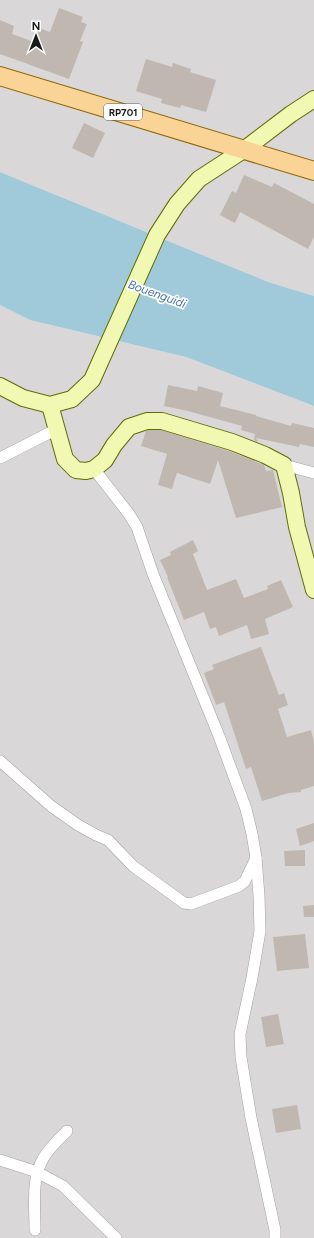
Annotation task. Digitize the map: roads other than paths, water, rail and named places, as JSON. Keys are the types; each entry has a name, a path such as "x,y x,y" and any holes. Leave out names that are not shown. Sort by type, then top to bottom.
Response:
{"main road":[{"name":"RP701","path":"0,76 314,171"}],"street":[{"path":"0,386 23,398 50,405 72,399 92,380 157,235 177,204 199,179 245,149 314,99"},
{"path":"50,405 65,459 76,470 86,471 94,469 105,460 114,444 129,427 147,421 162,421 232,442 265,455 284,465 314,473"},
{"path":"0,458 57,429"},
{"path":"284,465 297,527 314,590"},
{"path":"94,469 129,514 137,527 153,574 216,729 246,809 252,834 256,858 260,931 240,1034 240,1042 251,1118 275,1230 275,1238"},
{"path":"0,761 51,806 78,825 108,840 133,866 184,903 190,904 239,886 245,881 256,858"},
{"path":"35,1230 37,1172 44,1157 67,1131"},
{"path":"0,1160 37,1172 64,1186 116,1238"}],"water":[{"name":"Bouenguidi","path":"0,172 268,282 314,296 314,406 186,357 30,320 0,305"}]}
